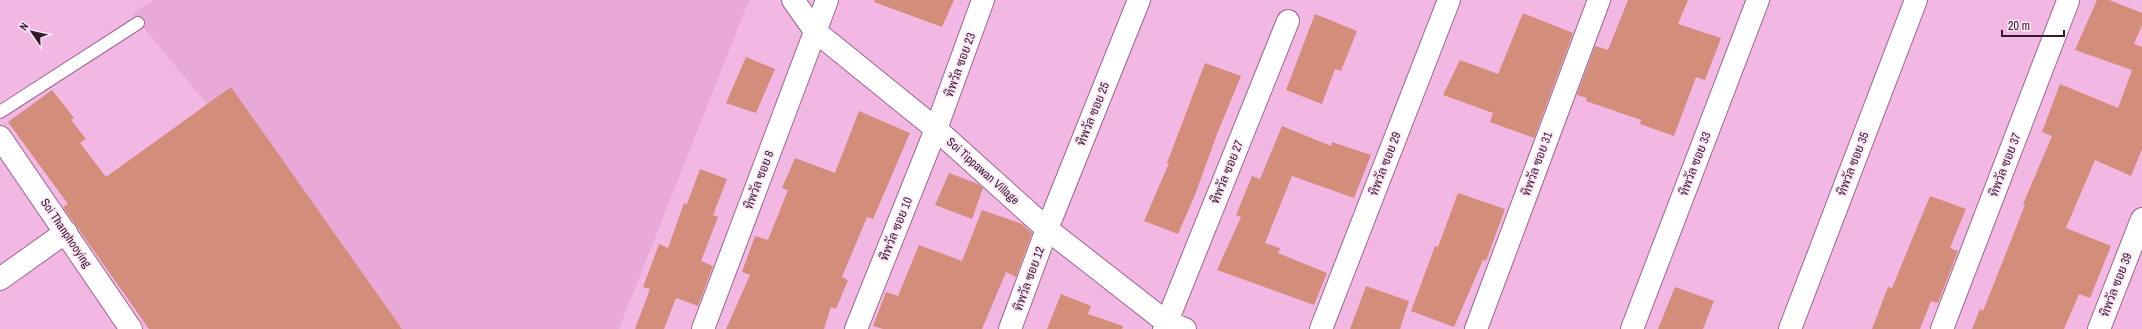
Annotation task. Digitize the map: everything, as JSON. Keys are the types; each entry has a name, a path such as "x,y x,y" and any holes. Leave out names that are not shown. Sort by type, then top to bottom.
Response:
{"street":[{"name":"Soi Tippawan Village","path":"792,0 816,31 936,129 1047,229 1172,327"},
{"name":"ทิพวัล ซอย 8","path":"704,329 827,0"},
{"name":"ทิพวัล ซอย 23","path":"936,129 983,0"},
{"name":"ทิพวัล ซอย 25","path":"1047,229 1139,0"},
{"name":"ทิพวัล ซอย 29","path":"1321,329 1449,0"},
{"name":"ทิพวัล ซอย 31","path":"1476,329 1599,0"},
{"name":"ทิพวัล ซอย 33","path":"1632,329 1758,0"},
{"name":"ทิพวัล ซอย 35","path":"1790,329 1916,0"},
{"name":"ทิพวัล ซอย 37","path":"1942,329 2068,1"},
{"name":"ทิพวัล ซอย 27","path":"1172,327 1288,21"},
{"name":"ทิพวัล ซอย 10","path":"856,329 936,129"},
{"name":"Soi Thanphooying","path":"0,137 131,329"},
{"name":"ทิพวัล ซอย 39","path":"2099,329 2142,219"},
{"name":"ทิพวัล ซอย 12","path":"1010,329 1047,229"},
{"path":"0,279 66,232"}],"lane":[{"path":"0,112 138,23"}],"shaded area":[{"path":"154,0 749,0 619,329 394,329 132,14"}],"building":[{"path":"875,0 954,0 942,27 874,2"},
{"path":"1628,0 1688,0 1678,24 1721,38 1705,80 1696,77 1674,136 1640,124 1641,120 1586,101 1587,98 1577,95 1595,46 1608,50"},
{"path":"2097,0 2109,0 2142,13 2142,25 2134,44 2142,47 2142,149 2131,176 2095,160 2066,228 2111,246 2090,298 2079,294 2064,329 1972,329 1980,309 1983,311 2025,205 2023,204 2052,136 2042,132 2060,84 2118,108 2132,70 2075,50"},
{"path":"1523,13 1573,33 1534,138 1490,122 1493,113 1443,95 1460,60 1498,74"},
{"path":"1315,14 1357,31 1341,71 1335,69 1322,104 1286,90"},
{"path":"746,57 775,69 756,113 726,103"},
{"path":"1205,63 1241,76 1217,134 1195,195 1178,234 1144,221 1169,163 1167,163"},
{"path":"231,87 402,329 149,329 63,207 68,204 8,122 52,90 74,118 71,120 86,139 80,143 106,177"},
{"path":"859,111 910,133 873,219 867,217 842,277 848,280 836,309 831,307 824,329 726,329 750,275 742,272 755,236 768,240 788,190 782,188 795,158 835,173"},
{"path":"1282,126 1331,146 1332,142 1371,155 1354,198 1292,176 1265,243 1280,248 1278,253 1327,273 1314,305 1217,270 1241,217 1236,215 1252,176 1260,179"},
{"path":"700,169 727,179 713,215 718,217 701,261 713,266 698,306 676,298 664,329 635,329 650,289 643,287 659,244 668,248 684,203 687,204"},
{"path":"949,173 978,184 983,188 972,219 935,205"},
{"path":"1458,193 1505,209 1486,261 1483,260 1454,327 1411,311 1435,246 1438,247"},
{"path":"1930,196 1966,209 1950,248 1958,251 1938,303 1931,301 1920,329 1872,329 1888,287 1892,288"},
{"path":"982,210 1022,224 1032,233 1016,277 1006,272 982,329 883,329 873,326 886,292 898,296 919,245 962,261"},
{"path":"1366,286 1409,301 1400,329 1350,329"},
{"path":"1675,287 1714,301 1703,329 1658,329"},
{"path":"1061,294 1091,306 1088,314 1123,326 1122,329 1047,329"}]}
